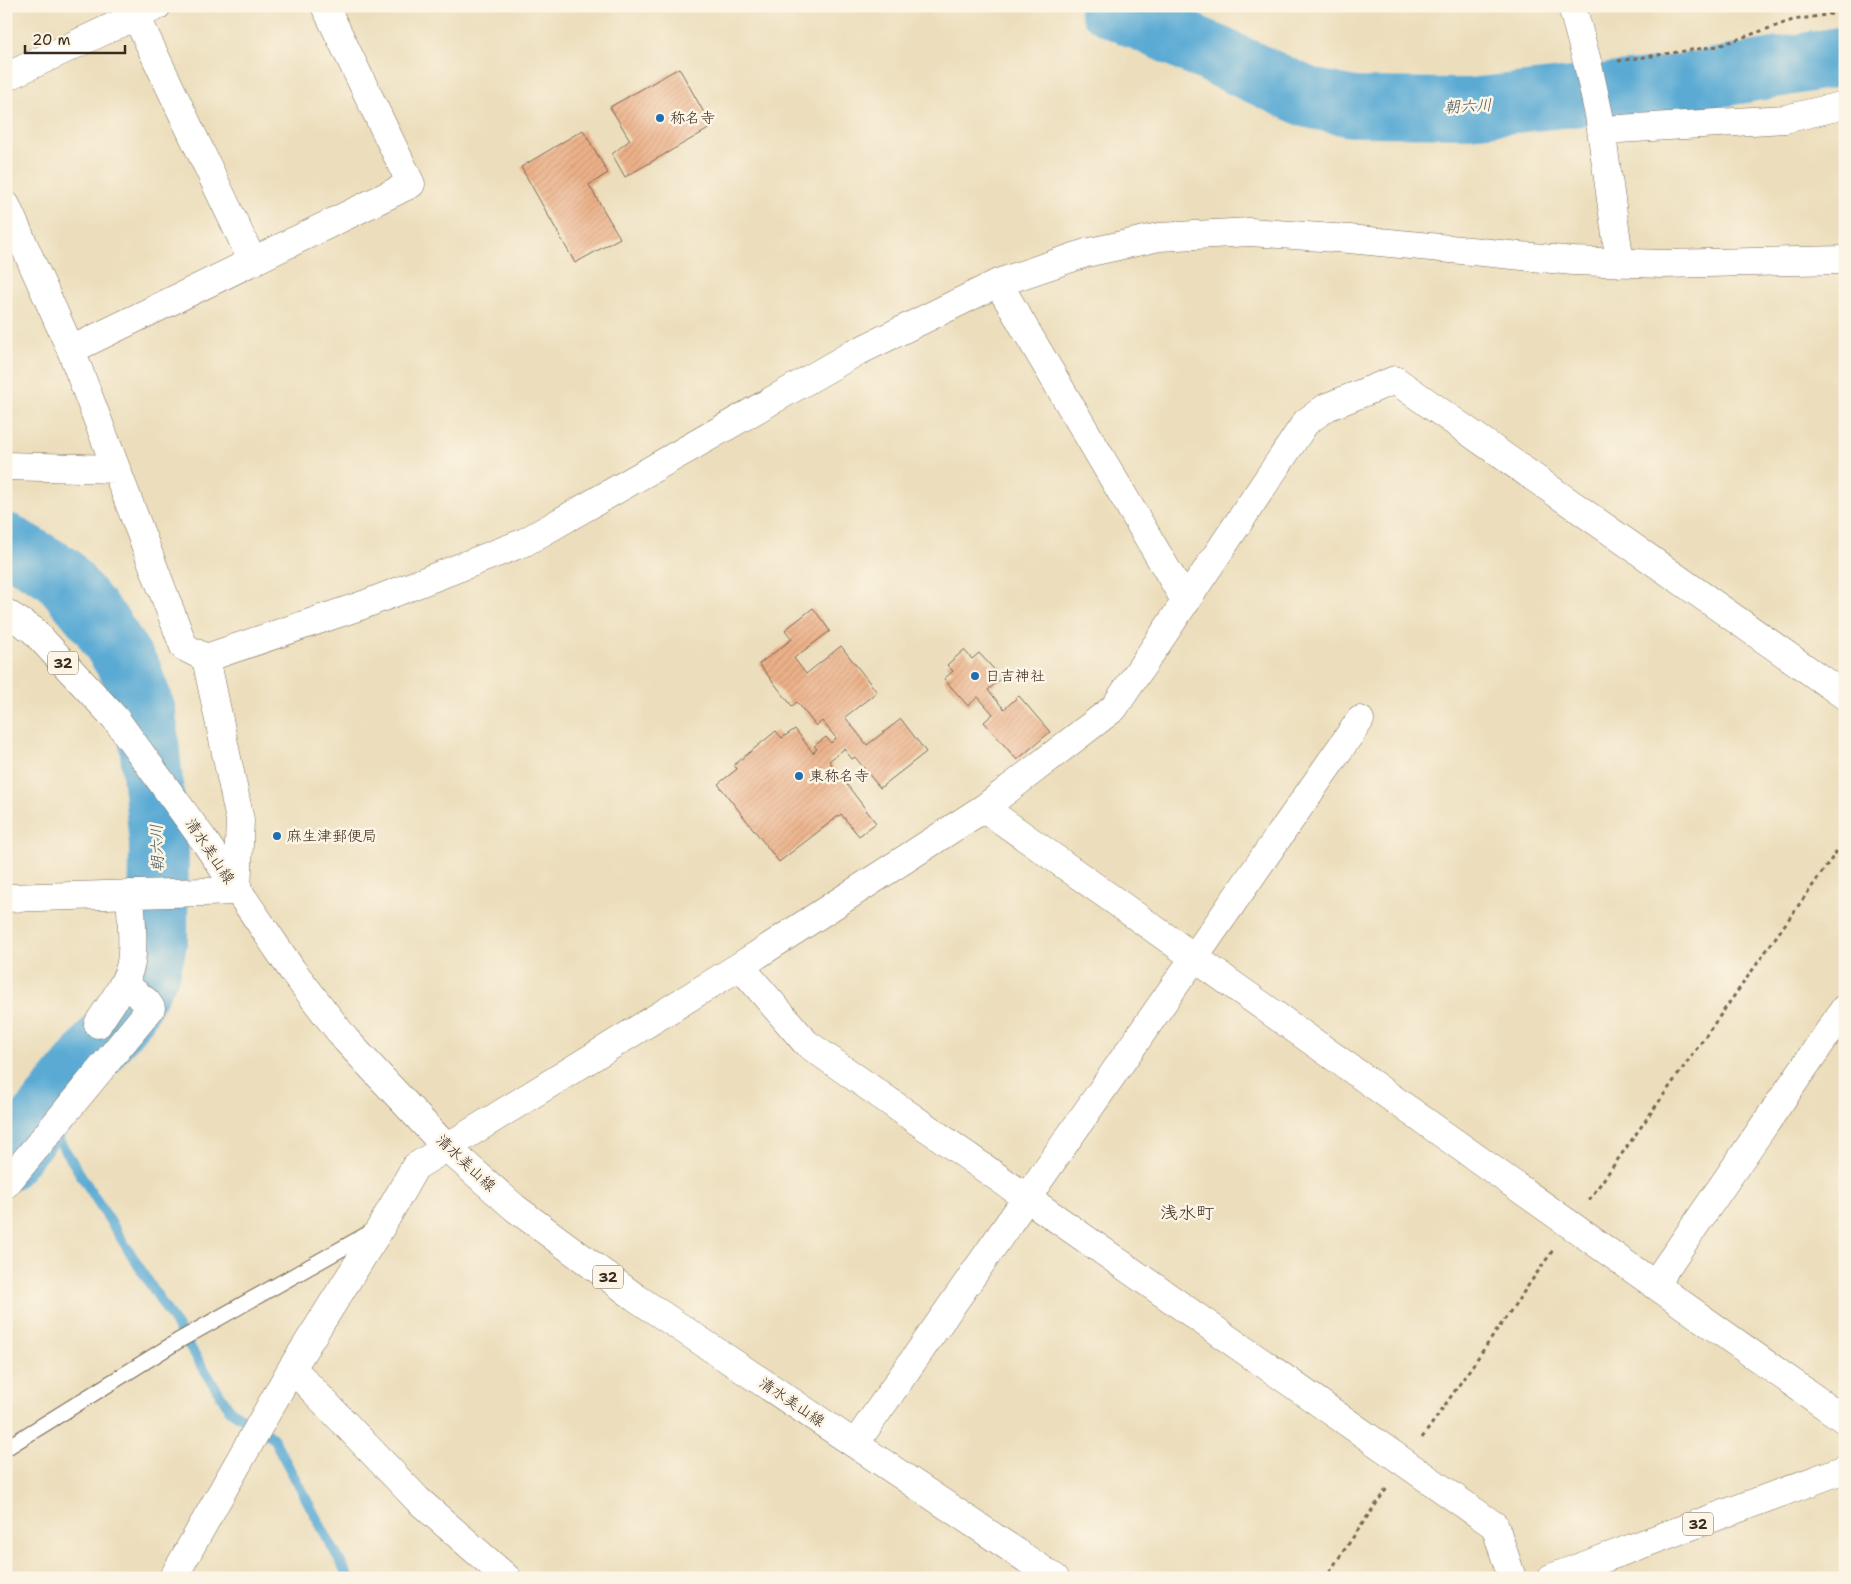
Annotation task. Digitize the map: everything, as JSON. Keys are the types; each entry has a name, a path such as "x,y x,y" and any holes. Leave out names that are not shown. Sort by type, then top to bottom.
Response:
{"street":[{"path":"71,350 411,184 325,6"},
{"path":"1572,6 1588,65 1600,122 1620,263"},
{"path":"6,77 146,11 253,262"},
{"path":"1600,122 1785,119 1845,105"},
{"path":"6,205 71,350 184,647 206,658 363,605 525,542 852,354 998,283 1086,253 1159,237 1250,232 1349,239 1573,261 1663,264 1845,260"},
{"path":"998,283 1186,602"},
{"path":"174,1578 292,1368 416,1167 740,966 984,808 1114,708 1306,422 1327,407 1395,380 1845,696"},
{"path":"6,466 116,469"},
{"name":"清水美山線","path":"6,613 33,630 115,718 203,839 292,970 346,1040 446,1147 515,1208 635,1298 1055,1578"},
{"path":"6,898 237,891 240,820 206,658"},
{"path":"855,1444 1360,720"},
{"path":"984,808 1845,1420"},
{"path":"6,1184 152,1008 133,991 131,965 139,894"},
{"path":"740,966 806,1042 1495,1526 1512,1578"},
{"path":"98,1024 133,991"},
{"path":"1654,1285 1845,1008"},
{"path":"292,1368 418,1500 507,1578"},
{"name":"32","path":"1551,1578 1845,1469"}],"lane":[{"path":"6,1448 193,1332 381,1226"}],"path":[{"path":"1588,65 1718,46 1792,20 1845,12"}],"building":[{"path":"679,68 712,127 625,177 612,154 630,140 610,107"},
{"path":"583,130 608,173 589,185 620,238 575,263 521,167"},
{"path":"813,608 830,631 794,658 806,674 841,646 877,692 845,717 867,745 901,719 926,752 880,788 855,757 852,759 844,749 829,761 876,823 859,836 841,814 779,862 718,784 737,769 734,765 776,731 782,738 795,729 813,753 817,749 814,746 826,737 831,743 836,738 822,721 816,726 797,702 792,706 759,664 792,639 785,630"},
{"path":"964,650 972,659 979,653 1002,678 988,690 1004,709 1019,696 1050,732 1017,760 984,722 993,714 978,697 968,706 944,679 953,671 947,665"}],"waterway":[{"name":"朝六川","path":"1109,6 1309,98 1353,107 1469,108 1656,88 1845,56"},
{"name":"朝六川","path":"6,543 59,574 102,626 132,673 146,712 159,843 158,938 151,969 127,1012 6,1161"},
{"path":"58,1139 230,1410 273,1438 349,1578"}],"place":[{"name":"称名寺","path":"660,118"},
{"name":"日吉神社","path":"975,676"},
{"name":"東称名寺","path":"799,776"},
{"name":"麻生津郵便局","path":"277,836"}],"district":[{"name":"浅水町","path":"1187,1213"}]}
